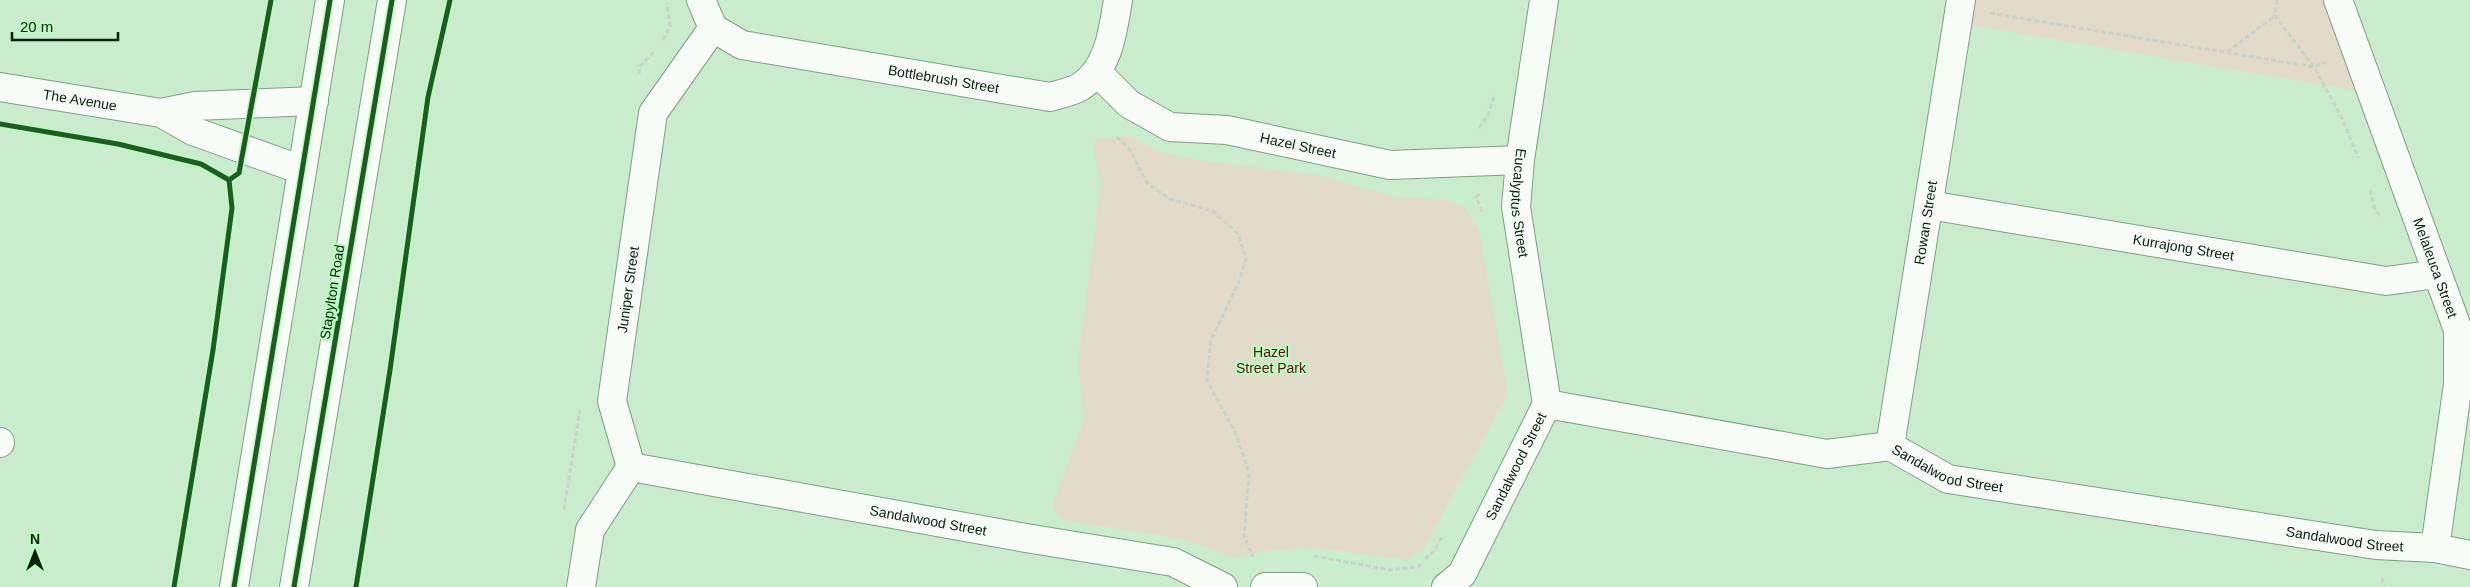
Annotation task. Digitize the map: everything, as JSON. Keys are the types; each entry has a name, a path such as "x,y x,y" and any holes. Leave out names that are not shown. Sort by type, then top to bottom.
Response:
{"street":[{"path":"234,587 330,0"},
{"name":"Stapylton Road","path":"294,587 392,0"},
{"path":"701,0 713,28"},
{"name":"Bottlebrush Street","path":"713,28 742,45 1050,97 1080,87 1097,72 1112,36 1118,0"},
{"name":"Eucalyptus Street","path":"1544,0 1520,160 1516,207 1548,404"},
{"name":"Melaleuca Street","path":"2338,0 2458,330 2458,384 2435,548"},
{"name":"Rowan Street","path":"1890,446 1961,4"},
{"name":"Juniper Street","path":"631,467 612,401 653,113 713,28"},
{"name":"Hazel Street","path":"1097,72 1129,104 1170,127 1227,130 1390,165 1520,160"},
{"name":"The Avenue","path":"0,87 161,113 193,131 302,170"},
{"name":"The Avenue","path":"161,113 195,106 314,101"},
{"name":"Kurrajong Street","path":"1930,205 2386,281 2437,274"},
{"name":"Sandalwood Street","path":"1446,587 1462,574 1548,404 1827,454 1890,446 1948,479 2376,546 2435,548 2470,555"},
{"path":"581,587 590,530 631,467"},
{"name":"Sandalwood Street","path":"631,467 1026,538 1173,562 1222,587"},
{"path":"1260,576 1303,587"}],"path":[{"path":"2277,0 2275,16 2314,67 2343,120 2360,162"},
{"path":"1961,4 2314,67 2356,50"},
{"path":"2226,52 2275,16"},
{"path":"1482,131 1479,127 1488,115 1496,88"},
{"path":"1116,135 1129,148 1147,183 1170,199 1214,211 1238,234 1246,259 1238,284 1211,340 1207,380 1236,434 1249,473 1244,536 1260,576"},
{"path":"2369,187 2375,209 2382,220"},
{"path":"1483,190 1476,198 1486,219"},
{"path":"1307,554 1389,570 1418,567 1434,551 1443,534"}],"green space":[{"path":"1961,0 2338,0 2371,93 1958,23"},
{"name":"Hazel Street Park","path":"1130,136 1161,152 1199,160 1323,176 1395,197 1448,200 1465,207 1479,230 1508,395 1423,550 1407,560 1311,547 1260,552 1235,558 1184,539 1062,520 1052,507 1084,420 1078,362 1101,183 1093,149 1095,139"}],"cycle path":[{"path":"229,180 239,173 271,0"},
{"path":"234,587 330,0"},
{"path":"294,587 392,0"},
{"path":"356,587 390,370 428,97 450,0"},
{"path":"0,124 118,144 201,164 229,180 232,208 213,350 174,587"}]}
